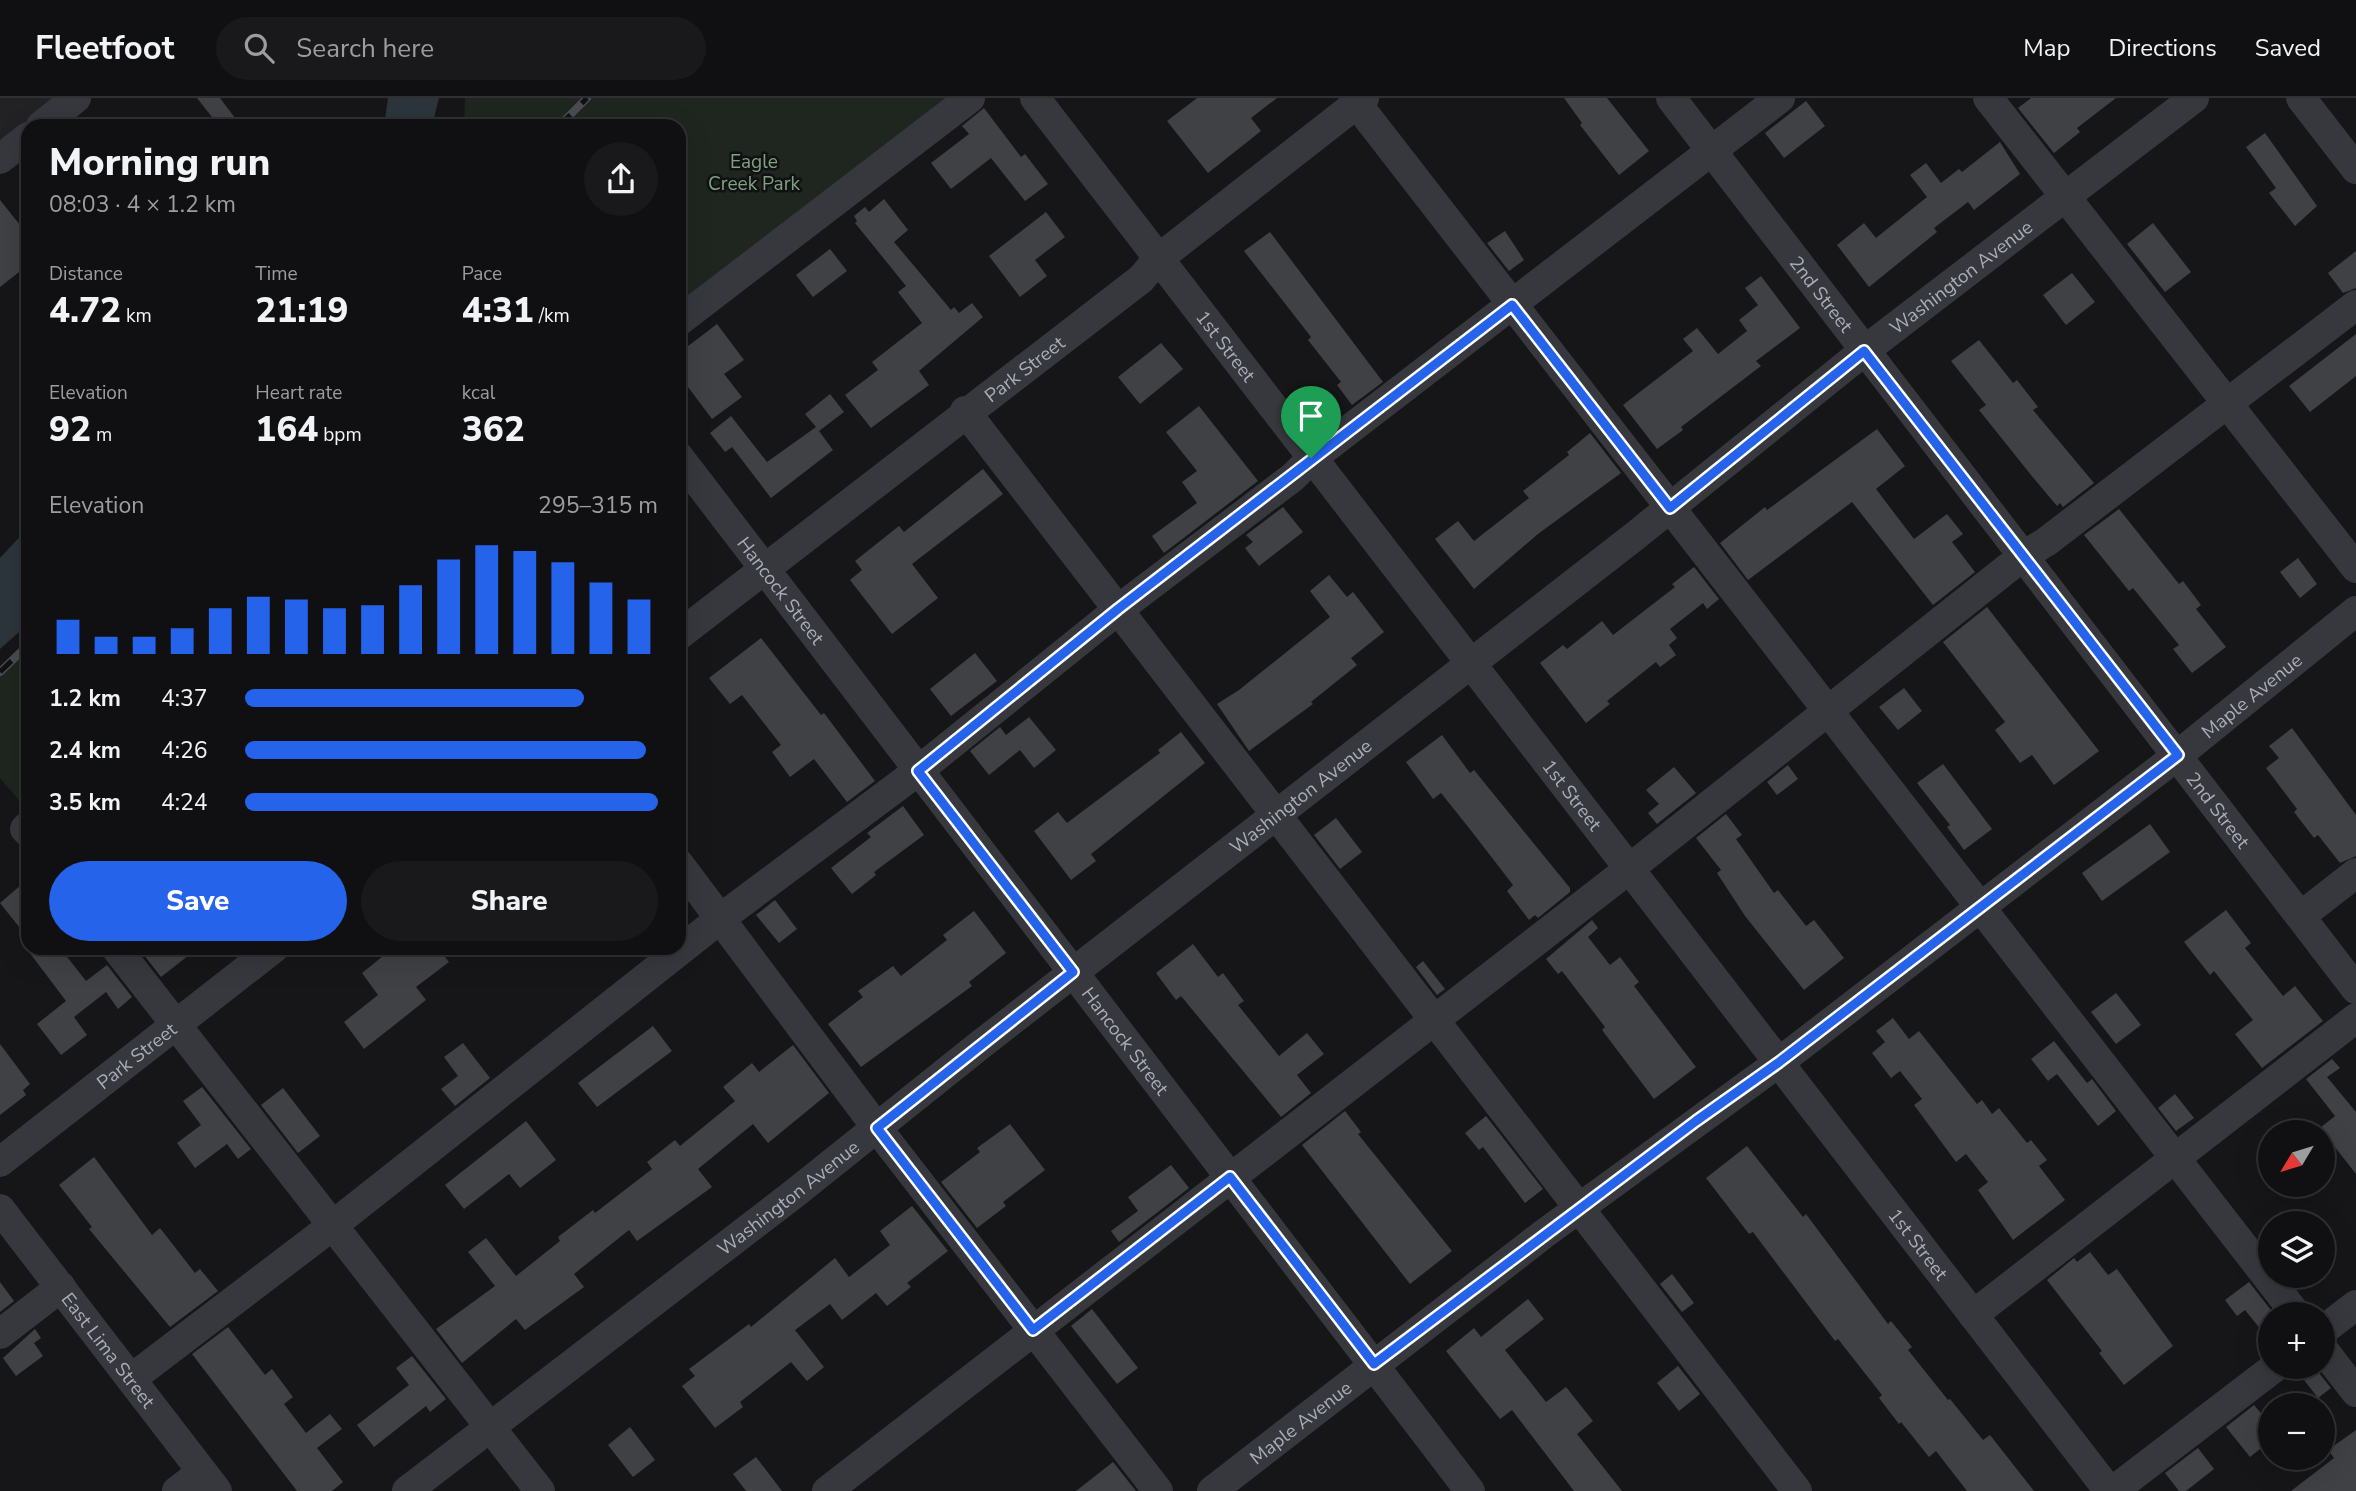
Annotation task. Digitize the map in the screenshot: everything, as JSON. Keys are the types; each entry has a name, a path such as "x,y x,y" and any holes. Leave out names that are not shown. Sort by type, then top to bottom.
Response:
{"street":[{"path":"50,119 76,98"},
{"path":"686,316 970,98"},
{"name":"1st Street","path":"1035,98 1311,458 1450,634 1469,664 2111,1491"},
{"name":"2nd Street","path":"1671,98 2356,989"},
{"path":"686,946 918,771 1118,609 1293,477 1311,458 1780,98"},
{"path":"1988,98 2356,568"},
{"name":"Washington Avenue","path":"407,1491 877,1128 1073,972 1670,508 1864,351 2194,98"},
{"path":"2301,98 2356,169"},
{"path":"1361,100 1512,305 2287,1302"},
{"name":"Park Street","path":"686,630 965,411 1140,279 1158,259 1361,100"},
{"path":"0,159 21,142"},
{"path":"827,1491 1435,1021 2023,556 2046,542 2356,305"},
{"path":"965,411 1797,1491"},
{"name":"Hancock Street","path":"686,467 762,570 1470,1491"},
{"name":"Maple Avenue","path":"1212,1491 1578,1209 1778,1063 2178,755 2356,611"},
{"path":"686,873 877,1128 1158,1491"},
{"path":"2301,916 2356,873"},
{"path":"121,955 540,1491"},
{"name":"Park Street","path":"0,1162 265,955"},
{"path":"131,1379 332,1226 674,955"},
{"path":"1973,1315 2356,1018"},
{"name":"East Lima Street","path":"0,1209 210,1481"},
{"path":"0,1334 61,1287"},
{"path":"2335,1321 2356,1305"},
{"path":"2335,1365 2356,1392"},
{"path":"2111,1491 2259,1379"},
{"path":"177,1491 210,1481"}],"shaded area":[{"path":"0,98 76,98 50,119 21,119 21,142 0,159"},
{"path":"388,98 439,98 434,119 385,119"},
{"path":"21,536 21,630 0,649 0,558"}],"green space":[{"name":"Eagle Creek Park","path":"465,98 970,98 686,318 686,119 464,119"},
{"path":"21,652 21,803 0,778 0,672"}],"building":[{"path":"197,98 220,98 236,119 214,119"},
{"path":"1197,98 1277,98 1251,118 1261,131 1208,173 1167,121"},
{"path":"1564,98 1607,98 1649,151 1619,175 1580,125 1582,123"},
{"path":"2031,98 2116,98 2077,128 2080,132 2054,153 2018,108"},
{"path":"1806,101 1825,126 1784,158 1765,133"},
{"path":"984,108 1021,157 1025,154 1048,184 1025,201 991,158 951,189 931,163 969,134 962,126"},
{"path":"2265,133 2317,206 2295,226 2269,193 2276,188 2246,147"},
{"path":"2000,142 2020,174 1974,210 1968,202 1934,228 1937,232 1869,287 1837,245 1864,223 1876,238 1927,197 1910,175 1926,163 1941,183 1959,169 1962,172"},
{"path":"884,199 908,230 894,242 951,310 954,307 959,313 972,303 983,317 919,371 929,385 871,428 845,395 878,370 872,362 922,323 898,292 906,286 855,223 857,221 854,216 865,207 869,212"},
{"path":"0,200 21,226 21,270 0,287"},
{"path":"1046,212 1065,237 1035,260 1047,276 1020,297 989,256"},
{"path":"2153,223 2191,272 2165,292 2127,244"},
{"path":"1505,231 1524,260 1509,271 1487,243"},
{"path":"1270,232 1383,382 1352,405 1337,385 1341,382 1308,340 1311,337 1244,251"},
{"path":"830,249 847,271 813,297 796,275"},
{"path":"2356,251 2356,288 2343,293 2328,273"},
{"path":"2072,273 2095,302 2066,325 2043,295"},
{"path":"1761,276 1800,328 1756,361 1761,366 1681,427 1683,430 1657,449 1623,405 1693,351 1683,339 1697,328 1718,354 1747,331 1739,320 1758,305 1745,288"},
{"path":"717,324 744,360 724,374 742,397 712,419 686,384 686,348"},
{"path":"2356,334 2356,376 2310,412 2289,386"},
{"path":"1979,340 2013,383 2017,380 2038,407 2033,410 2094,483 2063,507 2060,503 2057,506 1979,410 1986,405 1951,361"},
{"path":"1161,343 1183,369 1140,404 1118,377"},
{"path":"830,394 844,412 819,431 833,450 771,498 732,447 725,452 710,433 731,416 767,462 816,427 805,414"},
{"path":"1199,406 1258,481 1164,553 1152,536 1197,503 1182,482 1197,471 1166,432"},
{"path":"1877,429 1905,466 1876,489 1914,539 1947,514 1963,534 1952,542 1975,572 1933,605 1852,502 1748,580 1720,543 1765,507 1767,510"},
{"path":"1590,433 1621,473 1538,534 1474,589 1435,539 1458,521 1474,541 1529,498 1523,491 1569,455 1567,452"},
{"path":"983,469 1003,494 912,564 938,598 892,634 850,580 862,570 855,561 899,526 904,532"},
{"path":"1283,507 1303,532 1259,566 1245,548 1253,542 1246,535"},
{"path":"2119,509 2179,584 2183,581 2201,605 2196,609 2226,647 2192,673 2173,649 2179,645 2133,588 2129,591 2084,535"},
{"path":"2298,558 2317,584 2300,598 2280,572"},
{"path":"1694,567 1719,599 1707,609 1703,603 1670,629 1677,638 1669,645 1676,655 1660,667 1656,662 1607,701 1610,704 1586,723 1540,663 1563,645 1567,649 1602,621 1613,635 1675,587 1672,584"},
{"path":"1329,575 1347,597 1353,592 1384,632 1351,658 1357,665 1311,702 1313,704 1249,751 1217,704 1239,690 1330,617 1310,591"},
{"path":"1987,607 2099,751 2054,785 2032,755 2020,763 1995,730 2005,722 1943,642"},
{"path":"761,638 821,715 824,713 875,781 847,802 814,759 790,777 772,752 781,745 742,695 730,704 709,678"},
{"path":"975,653 997,681 951,716 930,689"},
{"path":"1904,688 1922,711 1898,730 1879,707"},
{"path":"1029,717 1056,750 1034,768 1020,750 989,775 970,751 1000,727 1006,735"},
{"path":"2292,728 2356,815 2356,856 2340,863 2318,835 2314,838 2294,812 2297,809 2266,768 2279,758 2269,746"},
{"path":"1181,732 1205,763 1091,854 1096,861 1071,880 1034,831 1058,812 1067,823 1160,753 1158,750"},
{"path":"1442,735 1470,773 1474,770 1570,888 1570,892 1538,918 1535,915 1529,920 1507,891 1513,885 1469,828 1441,793 1433,799 1406,762"},
{"path":"1943,764 1992,829 1964,850 1947,827 1950,825 1917,783"},
{"path":"1788,765 1798,779 1777,795 1767,782"},
{"path":"1674,767 1696,793 1657,824 1648,813 1659,804 1646,790"},
{"path":"903,806 924,835 874,872 876,875 852,894 831,868 871,837 867,833"},
{"path":"1726,814 1742,835 1736,839 1774,893 1778,890 1806,926 1814,920 1844,958 1804,990 1745,916 1717,873 1721,870 1696,838"},
{"path":"1336,818 1362,852 1340,869 1314,835"},
{"path":"2150,824 2170,852 2102,901 2082,873"},
{"path":"21,885 21,929 0,903"},
{"path":"775,900 797,929 779,943 756,915"},
{"path":"2226,910 2251,943 2245,948 2283,996 2295,986 2323,1021 2262,1068 2235,1034 2253,1020 2214,971 2210,975 2184,942"},
{"path":"974,911 1006,953 969,982 972,986 861,1067 828,1024 863,997 858,991 893,966 901,976 947,940 943,935"},
{"path":"1592,920 1598,928 1588,937 1610,965 1620,957 1639,982 1634,986 1696,1067 1654,1099 1602,1030 1605,1027 1562,971 1558,974 1546,959"},
{"path":"1193,944 1218,977 1223,973 1244,1001 1238,1005 1279,1056 1307,1033 1324,1054 1297,1075 1311,1093 1281,1117 1181,996 1176,1000 1156,973"},
{"path":"31,955 66,955 86,981 107,965 132,997 118,1009 106,992 74,1017 87,1035 61,1055 37,1024 66,1001"},
{"path":"144,955 189,955 161,977"},
{"path":"384,955 444,955 449,962 416,987 426,1000 364,1049 344,1022 378,995 362,973"},
{"path":"1423,961 1445,989 1437,995 1416,967"},
{"path":"2116,993 2141,1025 2116,1044 2091,1012"},
{"path":"1893,1018 1909,1039 1919,1031 1977,1104 1982,1100 1992,1114 1999,1108 2027,1143 2031,1140 2047,1160 2039,1166 2065,1200 2013,1240 1978,1190 1988,1182 1966,1154 1956,1162 1914,1105 1922,1099 1900,1071 1891,1078 1872,1053 1885,1042 1876,1031"},
{"path":"653,1026 672,1051 597,1107 578,1083"},
{"path":"2054,1041 2087,1083 2092,1079 2116,1111 2098,1126 2057,1074 2048,1081 2031,1059"},
{"path":"463,1043 490,1078 455,1106 441,1089 458,1076 444,1057"},
{"path":"0,1044 30,1084 23,1090 26,1095 0,1115"},
{"path":"793,1045 829,1093 768,1143 753,1124 698,1169 712,1187 637,1241 629,1230 574,1274 584,1287 525,1330 516,1319 462,1363 436,1329 495,1286 468,1252 486,1238 516,1276 560,1241 558,1237 593,1210 595,1213 652,1169 647,1162 675,1140 680,1146 735,1101 723,1087 752,1063 759,1072"},
{"path":"2332,1059 2340,1068 2327,1077 2356,1112 2356,1174 2335,1147 2335,1120 2330,1120 2335,1116 2306,1079"},
{"path":"202,1087 251,1149 238,1159 227,1144 195,1168 177,1143 201,1125 183,1101"},
{"path":"283,1088 320,1136 298,1153 261,1105"},
{"path":"2175,1094 2194,1118 2176,1131 2158,1108"},
{"path":"1345,1111 1361,1132 1358,1134 1452,1251 1410,1284 1302,1145"},
{"path":"1486,1116 1543,1189 1525,1203 1483,1147 1479,1150 1465,1133"},
{"path":"526,1121 556,1160 520,1188 509,1174 464,1209 445,1185"},
{"path":"1010,1124 1045,1170 1003,1202 1006,1206 977,1228 941,1182 980,1152 977,1148"},
{"path":"1747,1146 1803,1217 1806,1214 1888,1324 1891,1321 1912,1347 1908,1350 1948,1400 1950,1399 1983,1440 1990,1435 2034,1491 1967,1491 1936,1451 1929,1457 1901,1422 1899,1424 1879,1398 1882,1395 1838,1339 1835,1341 1753,1232 1749,1234 1706,1178"},
{"path":"94,1157 152,1235 160,1228 195,1273 200,1269 218,1291 170,1327 89,1229 92,1227 59,1185"},
{"path":"1171,1165 1189,1188 1119,1242 1111,1231 1138,1211 1128,1197"},
{"path":"912,1206 948,1251 907,1283 911,1287 887,1306 876,1293 842,1320 830,1304 795,1330 824,1367 807,1381 791,1362 740,1402 743,1407 715,1428 682,1386 695,1376 689,1369 749,1324 751,1327 835,1258 849,1277 890,1245 880,1231"},
{"path":"2090,1252 2108,1275 2117,1269 2173,1346 2124,1385 2099,1353 2102,1351 2047,1280 2074,1258 2077,1262"},
{"path":"1672,1274 1694,1303 1682,1312 1660,1284"},
{"path":"0,1282 14,1301 0,1312"},
{"path":"2249,1282 2265,1302 2258,1302 2258,1326 2245,1310 2237,1316 2225,1300"},
{"path":"1528,1299 1544,1319 1505,1350 1546,1402 1566,1387 1593,1421 1577,1434 1622,1491 1574,1491 1512,1410 1500,1419 1446,1351 1474,1328 1481,1337"},
{"path":"1092,1309 1138,1368 1117,1384 1071,1326"},
{"path":"228,1327 265,1375 272,1369 293,1397 284,1404 306,1433 330,1414 342,1429 317,1448 343,1482 332,1491 297,1491 192,1354"},
{"path":"35,1329 41,1338 34,1343 43,1356 16,1376 3,1358"},
{"path":"412,1356 446,1399 430,1412 426,1406 374,1447 357,1425 409,1385 396,1368"},
{"path":"1678,1366 1700,1394 1679,1411 1657,1383"},
{"path":"2303,1379 2324,1379 2331,1388 2324,1393 2314,1393"},
{"path":"2254,1405 2258,1410 2258,1451 2250,1457 2226,1427"},
{"path":"630,1427 655,1460 633,1477 608,1445"},
{"path":"2356,1430 2356,1491 2291,1491 2318,1470 2335,1470 2335,1445"},
{"path":"2198,1448 2214,1469 2186,1491 2179,1491 2165,1473"},
{"path":"756,1457 782,1491 746,1491 733,1474"},
{"path":"1113,1462 1136,1491 1076,1491"}],"railway":[{"path":"566,119 587,98"},
{"path":"0,672 21,652"}],"route":[{"path":"1512,305 1670,508 1864,351 2178,755 1778,1063 1545,1233 1374,1364 1230,1177 1033,1330 877,1128 1073,972 918,771 1118,609 1293,477 1311,458 1512,305"}]}
